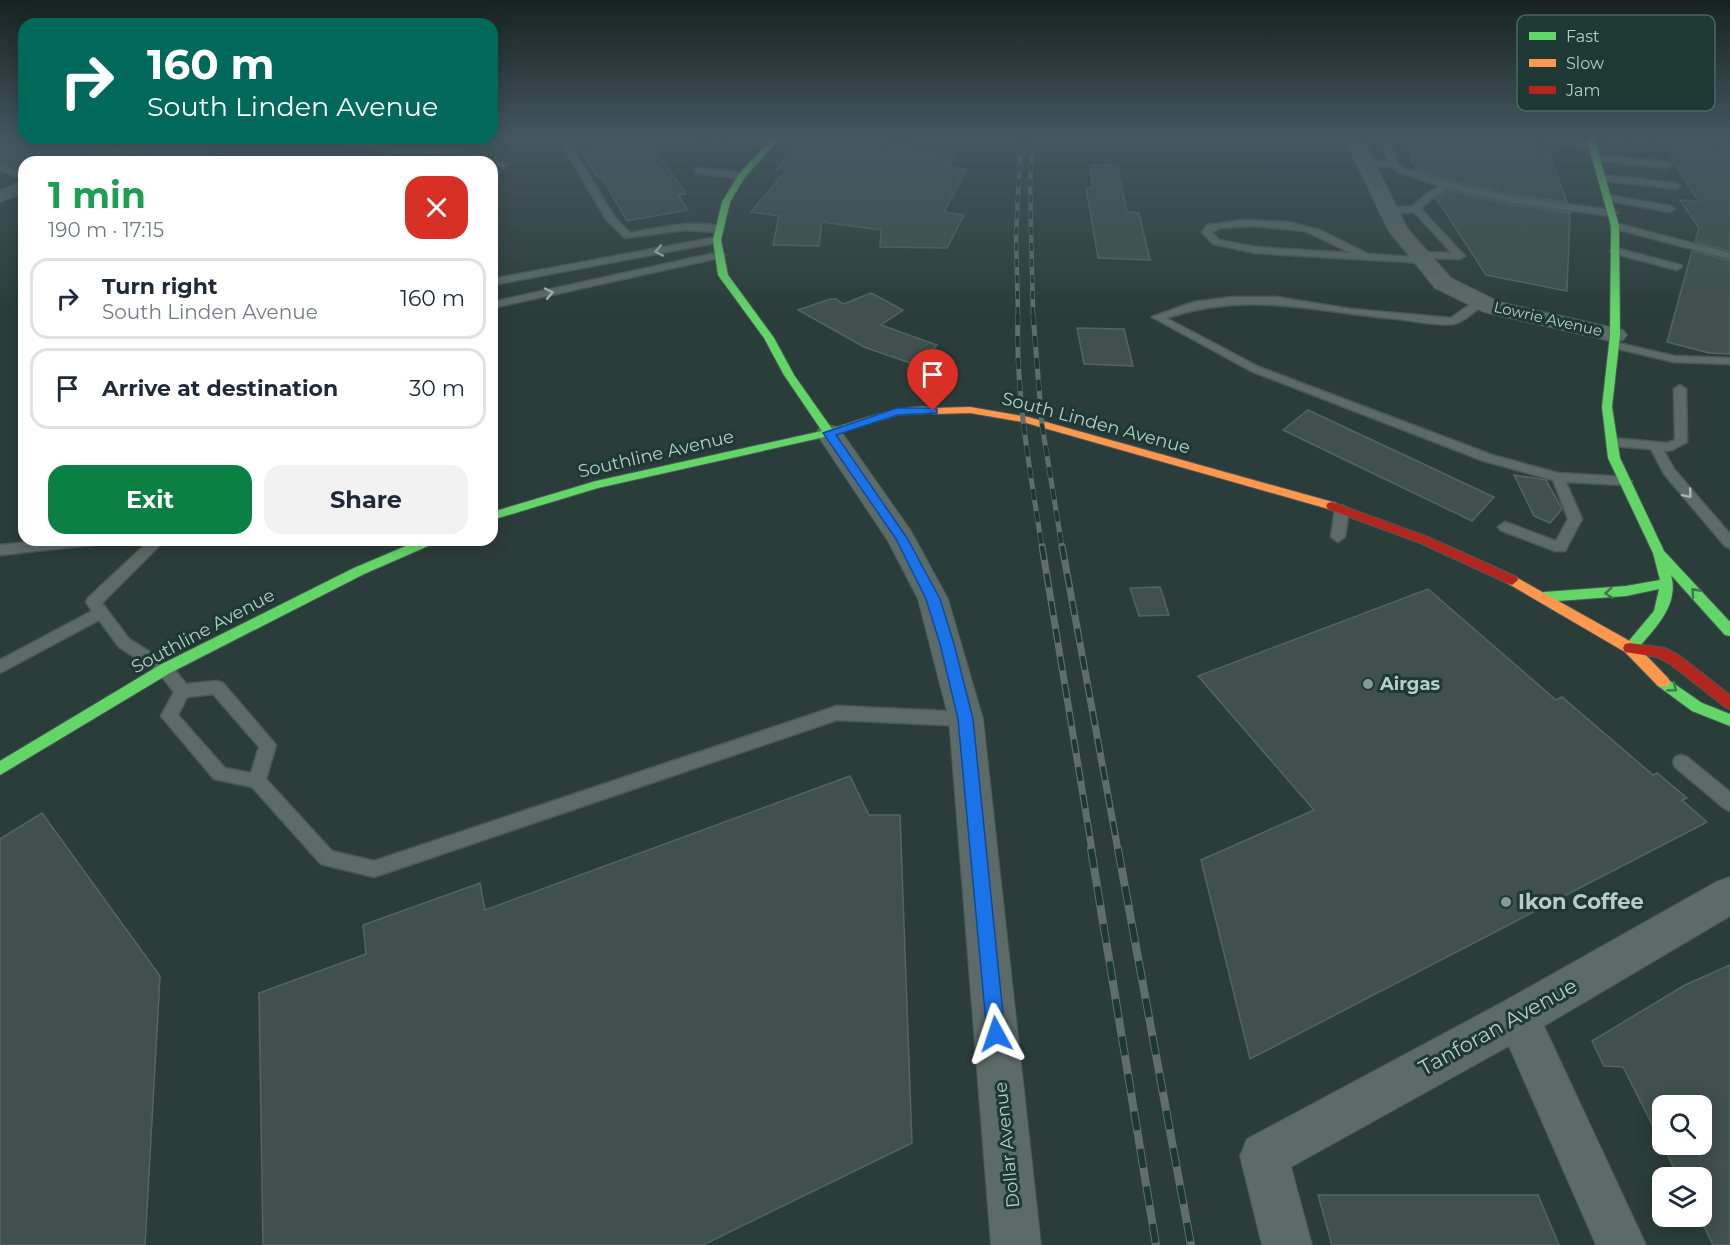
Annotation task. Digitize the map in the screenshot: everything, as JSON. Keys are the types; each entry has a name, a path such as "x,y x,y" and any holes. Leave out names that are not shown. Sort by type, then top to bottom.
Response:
{"main road":[{"path":"730,195 726,202 717,235 723,275 769,339 789,375 829,433"},
{"path":"1607,195 1614,220 1615,251 1614,340 1607,406 1614,458 1659,553 1667,583 1660,613 1630,648"},
{"name":"South Linden Avenue","path":"829,433 897,412 970,410 1024,419 1342,509 1487,567 1544,597 1630,648"},
{"name":"Southline Avenue","path":"498,514 596,485 829,433"},
{"name":"Southline Avenue","path":"0,769 165,669 359,571 417,546"},
{"path":"1659,553 1730,631"},
{"path":"1544,597 1626,591 1667,583"},
{"path":"1630,648 1660,652 1675,660 1730,703"},
{"path":"1630,648 1653,674 1697,707 1730,720"}],"street":[{"name":"Lowrie Avenue","path":"1381,195 1398,230 1443,283 1492,307 1614,340"},
{"name":"Dollar Avenue","path":"829,433 901,538 933,599 966,719 1016,1245"},
{"name":"Tanforan Avenue","path":"1287,1245 1264,1156 1518,1017 1728,898"},
{"path":"1518,1017 1621,1245"}],"lane":[{"path":"596,195 610,218 628,236 686,227 717,235"},
{"path":"1389,211 1416,209 1431,195"},
{"path":"1491,195 1614,220 1730,256"},
{"path":"1608,198 1670,209"},
{"path":"1367,258 1336,240 1299,227 1229,224 1210,227 1207,232 1216,242 1255,250 1367,258 1460,256 1416,209"},
{"path":"498,281 717,235"},
{"path":"1615,251 1677,267"},
{"path":"498,304 720,255"},
{"path":"1480,302 1453,321 1351,312 1265,300 1233,300 1194,305 1157,317 1255,369 1488,458 1558,477 1626,481"},
{"path":"1614,340 1674,359 1730,361"},
{"path":"1612,442 1668,447 1681,442 1680,389"},
{"path":"1655,446 1669,471 1730,543"},
{"path":"1504,527 1560,548 1575,519 1558,477"},
{"path":"1338,537 1342,509"},
{"path":"0,550 36,546"},
{"path":"152,546 93,602 123,643 165,669 182,691"},
{"path":"0,668 102,612"},
{"path":"182,691 217,687 268,745 257,781"},
{"path":"182,691 169,716 220,774 257,781 327,858 374,869 837,713 966,719"},
{"path":"1681,762 1730,803"}],"building":[{"path":"612,195 678,195 688,210 627,221"},
{"path":"765,195 953,195 944,212 964,215 947,248 880,247 881,230 822,222 819,246 773,245 779,216 751,212"},
{"path":"1087,195 1123,195 1127,212 1139,213 1150,260 1098,258"},
{"path":"1440,195 1470,195 1513,205 1570,213 1567,291 1486,275 1436,198"},
{"path":"1514,195 1565,195 1567,202"},
{"path":"1694,195 1730,195 1730,251 1695,242 1699,228 1680,200 1699,202"},
{"path":"1692,251 1730,261 1730,354 1709,353 1667,342"},
{"path":"871,293 903,310 881,325 937,345 919,366 864,347 798,310 830,299 836,299 843,304"},
{"path":"1077,328 1124,329 1133,366 1084,364"},
{"path":"1308,410 1494,497 1472,521 1283,430"},
{"path":"1514,475 1546,480 1562,509 1550,523 1534,516"},
{"path":"1160,587 1169,615 1139,616 1130,588"},
{"path":"1428,589 1556,700 1562,697 1653,775 1657,773 1687,798 1682,800 1707,822 1250,1059 1201,860 1314,810 1198,676"},
{"path":"850,776 869,815 900,815 912,1143 703,1245 263,1245 259,993 366,954 363,925 480,883 485,910"},
{"path":"42,813 160,976 145,1245 0,1245 0,839"},
{"path":"1730,965 1730,1245 1713,1245 1704,1227 1712,1227 1712,1167 1673,1167 1667,1155 1712,1155 1712,1095 1652,1095 1652,1124 1623,1067 1604,1066 1592,1041 1685,985"},
{"path":"1318,1195 1538,1195 1559,1245 1332,1245"}],"railway":[{"path":"1018,195 1016,236 1018,315"},
{"path":"1030,195 1033,315"},
{"path":"1033,314 1042,425 1062,547"},
{"path":"1018,315 1021,402 1042,547"},
{"path":"1042,546 1092,850"},
{"path":"1062,546 1118,850"},
{"path":"1091,849 1156,1245"},
{"path":"1118,849 1191,1245"}],"traffic: fast":[{"path":"730,195 726,202 717,240 723,275 769,338 789,375 829,433"},
{"path":"1606,195 1615,226 1615,335 1607,407 1614,458 1659,553 1667,583 1660,613 1630,648"},
{"path":"498,514 596,485 829,433 897,412 933,411"},
{"path":"0,769 165,669 359,571 417,546"},
{"path":"1659,553 1730,631"},
{"path":"1544,597 1626,591 1667,583"},
{"path":"1663,682 1697,707 1730,720"}],"traffic: slow":[{"path":"933,411 970,410 1024,419 1332,506"},
{"path":"1512,580 1630,648 1663,682"}],"traffic: jam":[{"path":"1332,506 1424,540 1512,580"},
{"path":"1630,648 1660,652 1675,660 1730,703"}],"place":[{"name":"Airgas","path":"1368,684"},
{"name":"Ikon Coffee","path":"1506,902"}],"route":[{"path":"933,411 897,412 829,433 901,538 933,599 947,644 966,719 996,1034"}]}
